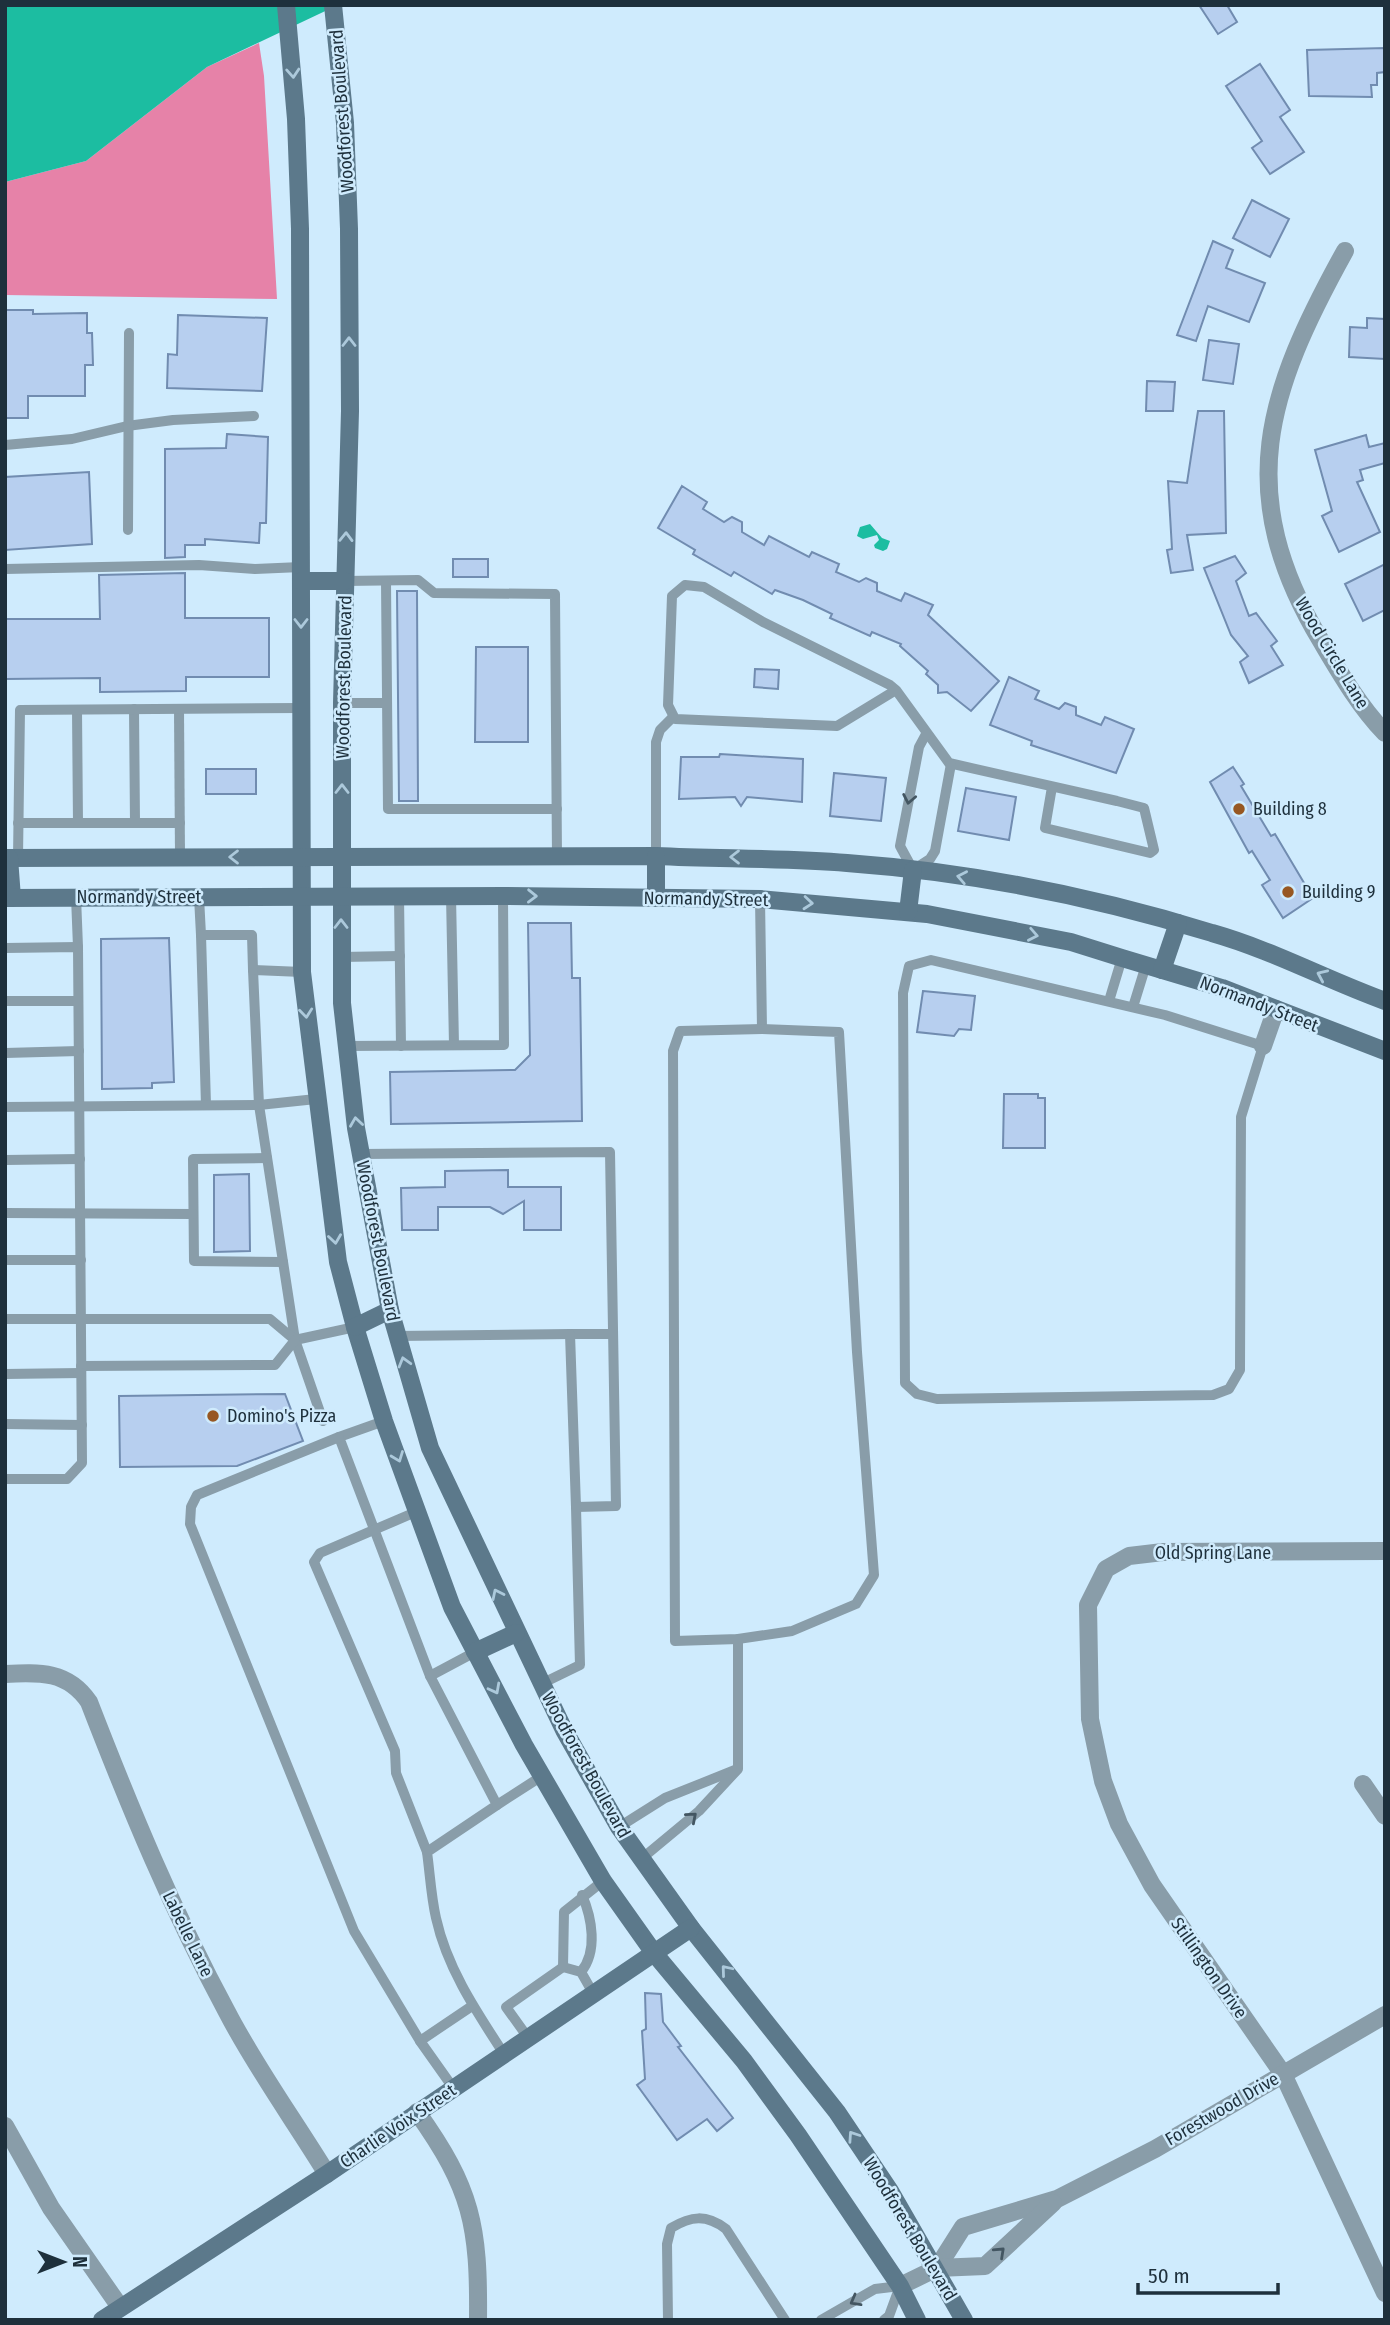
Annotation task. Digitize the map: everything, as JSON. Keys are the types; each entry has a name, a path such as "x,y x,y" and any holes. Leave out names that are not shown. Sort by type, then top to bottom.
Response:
{"main road":[{"path":"286,5 295,105 300,229 302,972 338,1262 355,1327 384,1421 452,1607 542,1776 603,1881 654,1953 767,2092 901,2287 917,2320"},
{"name":"Woodforest Boulevard","path":"333,5 345,123 350,411 342,703 341,957 347,1046 361,1154 397,1336 430,1448 541,1684 619,1827 691,1928 837,2112 937,2268 964,2320"},
{"path":"301,574 345,582"},
{"path":"656,856 656,898"},
{"path":"8,898 11,858 760,857 912,870 1073,898 1178,923 1287,960 1385,1001"},
{"path":"908,912 912,870"},
{"name":"Normandy Street","path":"8,898 503,896 760,899 908,912 1070,942 1222,988 1385,1051"},
{"path":"1154,967 1178,923"},
{"path":"355,1327 390,1310"},
{"path":"475,1652 516,1633"},
{"name":"Charlie Voix Street","path":"102,2320 327,2174 691,1928"}],"street":[{"name":"Wood Circle Lane","path":"1345,251 1317,302 1284,378 1271,431 1270,492 1285,566 1306,615 1361,705 1385,733"},
{"path":"1263,1046 1276,1009"},
{"name":"Old Spring Lane","path":"1088,1627 1088,1605 1106,1569 1129,1556 1163,1552 1385,1551"},
{"name":"Stillington Drive","path":"1088,1627 1090,1719 1103,1782 1119,1824 1152,1885 1283,2074 1385,2294"},
{"name":"Labelle Lane","path":"5,1674 47,1673 72,1683 89,1702 132,1812 190,1942 228,2015 327,2174"},
{"path":"1363,1784 1385,1816"},
{"name":"Forestwood Drive","path":"937,2268 963,2227 1057,2199 1155,2149 1385,2015"},
{"path":"417,2112 439,2142 470,2206 477,2242 478,2320"},
{"path":"5,2126 51,2208 120,2307"},
{"name":"Forestwood Drive","path":"901,2287 937,2268 985,2266 1057,2199"}],"lane":[{"path":"128,530 129,333"},
{"path":"5,445 72,439 127,426 173,420 254,416"},
{"path":"5,569 199,565 301,574"},
{"path":"345,582 418,580 434,593 555,594 557,857"},
{"path":"386,581 388,810 557,809"},
{"path":"673,717 668,705 670,606 676,591 688,584 701,585 762,622 896,690 926,734 951,764 1052,787 1144,808 1154,852 1045,828 1052,787"},
{"path":"673,717 687,720 838,726 896,690"},
{"path":"342,703 387,703"},
{"path":"11,858 19,823 20,710 302,708"},
{"path":"134,709 135,823"},
{"path":"179,709 180,857"},
{"path":"76,710 78,823"},
{"path":"656,856 656,742 660,730 673,717"},
{"path":"926,734 919,747 901,844 912,870 929,859 935,851 951,764"},
{"path":"19,823 180,823"},
{"path":"399,896 401,1046"},
{"path":"452,896 454,1045"},
{"path":"347,1046 504,1045 503,896"},
{"path":"5,1479 67,1479 82,1463 76,897"},
{"path":"199,897 205,1105"},
{"path":"760,899 762,1029"},
{"path":"201,935 252,935 259,1105 295,1339 323,1421"},
{"path":"5,948 78,947"},
{"path":"341,957 400,956"},
{"path":"1109,1001 1122,958"},
{"path":"931,960 1109,1001 1263,1046 1241,1117 1240,1370 1228,1389 1213,1395 937,1399 917,1394 905,1383 903,993 909,966 931,960"},
{"path":"1133,1007 1154,967"},
{"path":"253,970 302,972"},
{"path":"5,1001 78,1001"},
{"path":"762,1029 839,1032 857,1352 874,1575 856,1604 792,1631 738,1639 675,1641 673,1051 680,1031 762,1029"},
{"path":"5,1053 79,1051"},
{"path":"5,1107 259,1105 316,1099"},
{"path":"361,1154 610,1152 616,1506 576,1507"},
{"path":"267,1158 192,1159 194,1261 283,1262"},
{"path":"5,1160 80,1159"},
{"path":"5,1213 193,1213"},
{"path":"5,1259 80,1260"},
{"path":"5,1319 270,1319 295,1339"},
{"path":"5,1374 275,1365 295,1339 355,1327"},
{"path":"541,1684 580,1665 570,1334"},
{"path":"397,1336 613,1334"},
{"path":"384,1421 197,1495 191,1507 190,1524 354,1931 420,2041 454,2089"},
{"path":"5,1424 82,1425"},
{"path":"339,1437 430,1676 497,1805"},
{"path":"418,1511 320,1553 314,1562 395,1751 396,1773 427,1852 435,1917 446,1953 472,2006 504,2054"},
{"path":"640,1860 699,1811 738,1769 738,1639"},
{"path":"430,1676 475,1652"},
{"path":"619,1827 665,1798 738,1769"},
{"path":"427,1852 542,1776"},
{"path":"564,1967 564,1912 582,1895 603,1881"},
{"path":"581,1972 590,1961 591,1918 582,1895"},
{"path":"564,1967 581,1972 593,1993"},
{"path":"529,2039 506,2007 564,1967"},
{"path":"420,2041 472,2006"},
{"path":"667,2320 667,2244 671,2228 695,2217 714,2220 726,2229 785,2320"},
{"path":"822,2320 876,2289 901,2287 889,2316 884,2320"}],"shaded area":[{"path":"5,5 338,5 207,67 86,161 5,182"},
{"path":"259,43 264,76 277,299 5,295 5,182 86,161 207,67"},
{"path":"870,524 882,538 890,541 887,549 883,551 875,548 874,545 879,540 877,535 863,539 857,536 860,527"}],"building":[{"path":"1199,5 1227,5 1237,22 1218,34"},
{"path":"1385,48 1385,72 1377,73 1377,85 1371,85 1372,97 1309,96 1307,50"},
{"path":"1260,64 1290,110 1280,117 1304,152 1270,174 1252,148 1262,141 1226,86"},
{"path":"1252,200 1289,219 1270,257 1233,238"},
{"path":"1213,241 1233,250 1226,268 1265,283 1249,322 1208,306 1196,341 1177,335"},
{"path":"5,310 33,310 33,314 87,313 87,333 92,333 93,365 85,365 85,396 28,396 28,418 5,418"},
{"path":"178,315 267,318 262,391 167,388 168,354 177,355"},
{"path":"1367,318 1385,319 1385,359 1349,357 1350,327 1367,328"},
{"path":"1209,340 1239,344 1233,384 1203,380"},
{"path":"1147,381 1175,382 1173,411 1146,411"},
{"path":"1198,411 1224,411 1226,533 1187,535 1193,570 1171,573 1167,550 1172,549 1168,481 1187,483"},
{"path":"227,434 268,437 266,523 260,523 259,543 205,539 205,545 185,545 185,557 165,558 165,449 226,448"},
{"path":"1366,435 1369,447 1385,443 1385,463 1360,470 1363,480 1357,482 1380,532 1339,552 1322,516 1332,511 1315,450"},
{"path":"89,472 92,544 5,550 5,477"},
{"path":"682,486 707,502 703,509 724,522 732,517 742,522 742,532 764,545 769,536 809,557 812,552 839,564 836,572 859,582 866,578 877,583 877,591 901,601 905,593 933,605 928,615 999,681 971,711 947,692 938,693 938,685 926,674 928,671 900,646 901,644 872,632 870,636 830,618 832,614 803,600 775,590 772,594 734,572 731,576 693,554 695,550 658,528"},
{"path":"1235,556 1246,573 1236,581 1249,616 1256,613 1277,641 1271,646 1283,665 1249,683 1240,662 1248,656 1231,635 1204,568"},
{"path":"453,559 488,559 488,577 453,577"},
{"path":"1385,564 1385,610 1363,621 1345,584"},
{"path":"185,573 185,618 269,618 269,677 186,677 186,691 100,692 100,678 5,679 5,619 100,619 99,575"},
{"path":"397,591 417,591 418,801 399,801"},
{"path":"476,647 528,647 528,742 475,742"},
{"path":"755,669 779,670 778,689 754,687"},
{"path":"1009,677 1039,691 1035,699 1059,709 1065,703 1076,707 1076,715 1101,725 1105,717 1134,729 1116,773 1031,745 1032,741 990,725"},
{"path":"720,754 803,759 802,802 747,797 741,806 735,797 679,799 681,757 719,757"},
{"name":"Building 8","path":"1233,767 1244,784 1241,786 1271,836 1275,834 1313,898 1283,918 1262,885 1270,880 1252,851 1249,853 1210,782"},
{"path":"206,769 256,769 256,794 206,794"},
{"path":"834,773 886,778 881,821 830,816"},
{"path":"966,788 1016,797 1009,840 958,831"},
{"path":"528,923 571,923 572,978 580,978 582,1121 391,1124 390,1072 515,1070 530,1055"},
{"path":"169,938 174,1082 152,1083 152,1088 102,1089 101,939"},
{"path":"923,991 975,996 971,1030 959,1029 954,1036 917,1032"},
{"path":"1004,1094 1038,1094 1038,1098 1045,1098 1045,1148 1003,1148"},
{"path":"508,1170 508,1187 561,1187 561,1230 524,1230 524,1201 503,1214 490,1207 438,1207 438,1230 402,1230 401,1188 445,1187 445,1171"},
{"path":"249,1174 250,1251 214,1252 214,1175"},
{"path":"285,1394 303,1441 237,1466 120,1467 119,1396"},
{"path":"645,1993 661,1994 663,2022 681,2046 678,2047 733,2118 717,2131 707,2119 677,2140 637,2085 645,2079 642,2031 646,2029"}],"place":[{"name":"Building 8","path":"1239,809"},
{"name":"Building 9","path":"1288,892"},
{"name":"Domino's Pizza","path":"213,1416"}]}
